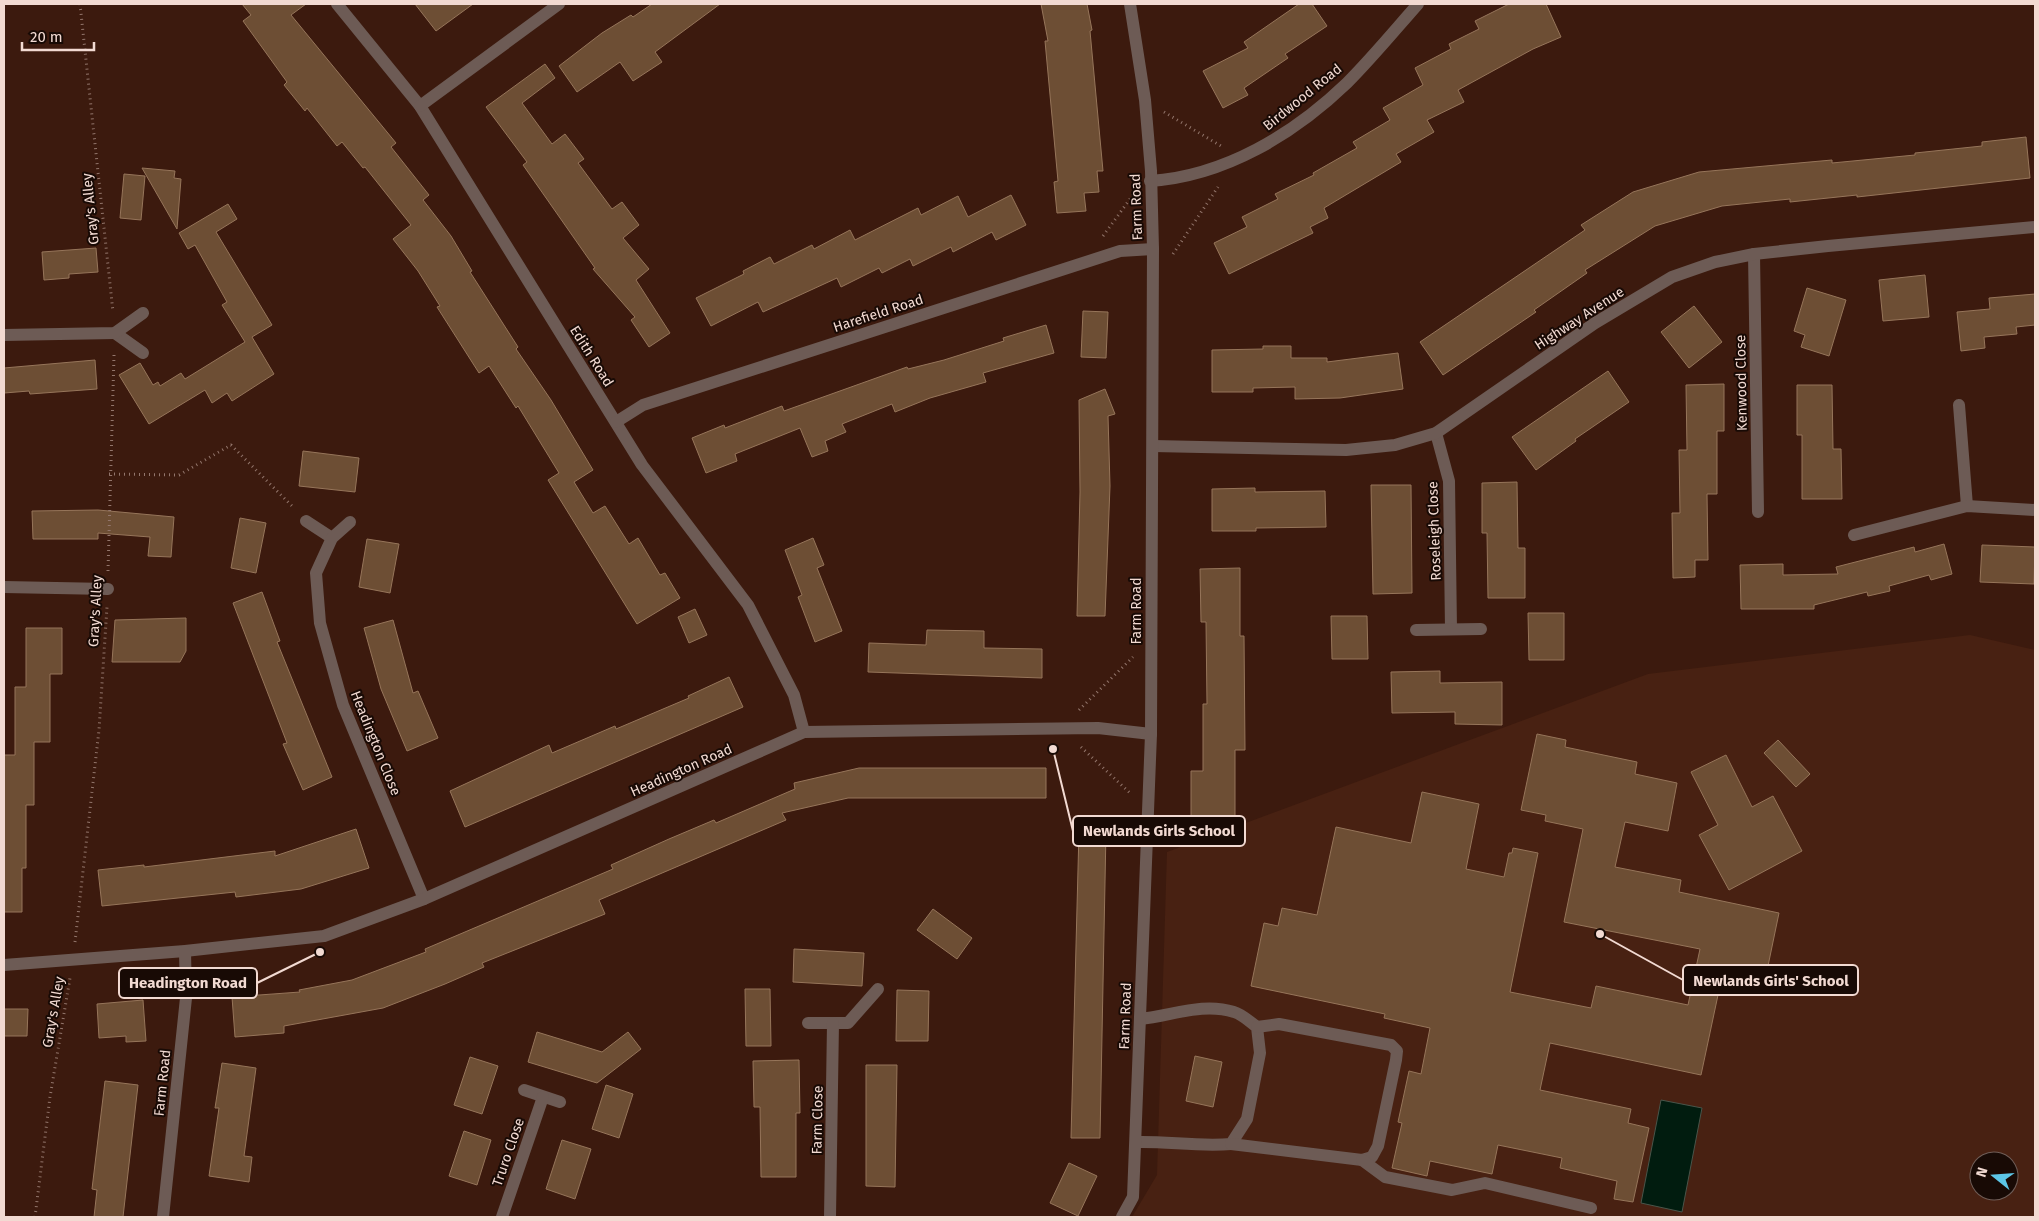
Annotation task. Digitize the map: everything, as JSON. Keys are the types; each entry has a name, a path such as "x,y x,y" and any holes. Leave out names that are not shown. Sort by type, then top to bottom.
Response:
{"street":[{"name":"Edith Road","path":"337,4 420,106 586,377 642,464 748,605 794,696 804,732"},
{"path":"420,106 559,4"},
{"name":"Farm Road","path":"1122,1217 1134,1197 1151,734 1153,248 1145,100 1130,4"},
{"name":"Birdwood Road","path":"1150,176 1171,180 1229,164 1280,137 1346,83 1418,4"},
{"name":"Highway Avenue","path":"1152,446 1346,450 1395,445 1436,433 1595,323 1672,277 1715,262 1754,254 2035,228"},
{"name":"Harefield Road","path":"616,422 643,405 1120,251 1153,248"},
{"name":"Kenwood Close","path":"1754,254 1758,512"},
{"path":"4,335 116,333 143,313"},
{"path":"116,333 143,353"},
{"path":"1959,405 1967,506"},
{"name":"Roseleigh Close","path":"1436,433 1449,480 1451,629"},
{"path":"1854,535 1967,506 2035,510"},
{"path":"306,521 332,538 350,522"},
{"name":"Headington Close","path":"332,538 316,574 320,623 343,706 424,899"},
{"path":"4,587 108,589"},
{"path":"1416,630 1481,630"},
{"name":"Headington Road","path":"4,965 185,951 324,936 424,899 804,732 1098,728 1151,734"},
{"name":"Farm Road","path":"163,1217 186,998 185,951"},
{"path":"808,1022 848,1023 878,989"},
{"path":"1136,1142 1212,1146 1231,1144 1362,1160 1372,1157 1378,1146 1397,1051 1391,1045 1279,1024 1257,1027 1235,1012 1196,1008 1164,1017 1140,1019"},
{"name":"Farm Close","path":"830,1217 833,1023"},
{"path":"1231,1144 1247,1119 1260,1053 1257,1027"},
{"path":"524,1090 560,1102"},
{"name":"Truro Close","path":"502,1217 543,1097"},
{"path":"1362,1160 1385,1177 1452,1190 1485,1183 1591,1208"}],"path":[{"name":"Gray's Alley","path":"35,1217 50,1097 74,959 99,730 108,589 109,474 116,333 80,4"},
{"path":"1084,263 1150,176"},
{"path":"109,474 179,475 231,445 306,521"}],"shaded area":[{"path":"1970,635 2035,650 2035,1217 1132,1217 1157,1175 1167,852 1648,674"},
{"path":"1661,1100 1702,1108 1682,1212 1641,1203"}],"building":[{"path":"242,4 306,4 291,15 396,143 391,147 429,195 423,200 451,236 472,271 470,272 518,347 516,349 551,400 593,470 574,482 593,513 605,506 629,544 638,538 660,575 665,573 680,598 637,624 548,480 559,473 518,406 516,408 489,366 479,373 437,307 440,306 418,271 393,239 411,225 365,167 363,168 342,142 337,146 307,108 305,111 284,85 287,82 243,21 251,15"},
{"path":"415,4 473,4 436,31"},
{"path":"652,4 720,4 655,52 662,62 633,81 620,62 577,92 559,66 602,33 631,15 633,17"},
{"path":"1041,4 1087,4 1092,30 1090,31 1103,171 1097,171 1099,192 1084,193 1086,211 1057,213 1054,182 1058,181 1045,41 1048,41"},
{"path":"1299,4 1312,4 1327,26 1285,54 1288,58 1244,88 1248,95 1223,108 1203,71 1248,48 1244,42"},
{"path":"1509,4 1546,4 1561,37 1533,49 1458,90 1464,102 1427,120 1434,132 1396,154 1401,162 1324,208 1328,218 1310,227 1313,233 1229,274 1214,243 1247,227 1242,217 1278,199 1275,194 1314,175 1313,173 1357,148 1353,142 1390,120 1383,108 1423,85 1415,68 1451,49 1449,44 1479,29 1475,21"},
{"path":"545,64 555,78 522,103 552,144 565,134 584,159 578,163 612,209 622,202 639,225 623,238 649,269 636,280 670,333 649,347 631,320 635,317 593,269 595,268 523,165 527,162 486,107"},
{"path":"2026,137 2030,178 1857,197 1857,195 1790,202 1790,199 1722,206 1655,226 1585,270 1587,273 1534,310 1536,312 1443,375 1420,342 1585,230 1581,225 1633,192 1699,172 1832,160 1832,163 1915,155 1915,153 1982,146 1982,142"},
{"path":"142,168 175,171 174,178 181,179 177,229"},
{"path":"124,174 145,176 141,220 120,218"},
{"path":"1011,195 1026,225 996,240 992,232 953,252 951,247 913,266 910,259 882,273 879,268 841,287 837,278 763,312 758,302 711,326 696,298 744,274 743,271 770,257 774,264 812,245 814,249 850,230 855,240 918,208 921,215 958,196 968,217"},
{"path":"228,204 237,219 216,232 272,325 252,337 274,374 232,401 227,393 212,403 205,390 149,424 119,375 140,363 153,385 158,382 160,386 181,373 185,379 245,342 222,305 227,302 195,245 188,249 179,233"},
{"path":"96,248 98,272 69,274 69,278 44,280 42,252"},
{"path":"1925,275 1929,317 1883,321 1879,280"},
{"path":"1807,288 1846,300 1829,356 1801,347 1805,335 1794,331"},
{"path":"2035,294 2035,325 2016,327 2017,334 1984,337 1985,348 1961,351 1957,312 1990,309 1989,298"},
{"path":"1694,306 1722,342 1689,368 1661,332"},
{"path":"1083,311 1108,312 1106,358 1081,357"},
{"path":"1046,325 1054,353 983,373 986,382 930,398 895,412 892,404 842,424 846,432 825,441 828,451 812,457 800,428 735,454 737,461 706,473 692,438 724,425 725,428 782,406 784,411 907,367 908,369 944,360 1004,341 1003,338"},
{"path":"1263,346 1291,346 1291,358 1327,358 1327,362 1398,353 1403,389 1340,398 1295,399 1295,387 1253,388 1253,392 1212,392 1212,350 1263,349"},
{"path":"95,360 97,389 30,394 29,391 4,393 4,368"},
{"path":"1608,371 1629,402 1575,439 1576,441 1536,470 1512,437"},
{"path":"1724,384 1724,431 1717,431 1717,494 1707,494 1708,560 1695,560 1695,577 1673,578 1672,513 1680,513 1679,450 1687,450 1686,385"},
{"path":"1797,385 1832,385 1833,449 1841,449 1842,499 1802,499 1802,435 1797,435"},
{"path":"1105,389 1115,414 1108,416 1110,486 1105,616 1077,616 1080,492 1079,400"},
{"path":"303,451 359,458 355,492 299,486"},
{"path":"1517,482 1518,548 1525,548 1525,598 1488,598 1487,533 1482,533 1482,483"},
{"path":"1371,485 1411,485 1412,593 1373,594"},
{"path":"1255,488 1255,492 1325,491 1326,527 1256,528 1256,531 1212,531 1212,489"},
{"path":"98,510 174,517 171,557 148,556 150,537 98,533 98,539 33,539 32,511"},
{"path":"240,518 266,523 256,573 231,568"},
{"path":"813,538 824,565 817,568 842,631 815,642 798,597 802,595 785,550"},
{"path":"367,539 399,544 390,593 359,587"},
{"path":"1944,544 1952,574 1931,580 1929,575 1889,586 1890,591 1868,596 1867,592 1814,605 1814,609 1741,609 1740,565 1783,564 1783,575 1838,574 1836,567 1914,547 1915,552"},
{"path":"1982,545 2035,547 2034,584 1980,582"},
{"path":"1240,568 1240,636 1244,636 1245,750 1235,750 1235,818 1191,819 1191,771 1203,771 1203,704 1207,704 1206,622 1201,622 1200,569"},
{"path":"262,592 280,641 277,642 332,777 303,790 283,744 287,743 233,603"},
{"path":"695,609 707,635 689,643 678,617"},
{"path":"1528,613 1564,613 1564,660 1529,660"},
{"path":"1331,616 1367,616 1368,659 1332,659"},
{"path":"186,618 186,651 180,662 112,662 115,620"},
{"path":"393,620 413,693 418,691 438,738 407,751 381,689 364,628"},
{"path":"26,628 62,628 62,674 50,674 50,742 34,742 34,805 26,805 26,868 22,868 22,912 4,912 4,755 15,755 15,687 26,687"},
{"path":"927,630 984,631 984,648 1042,649 1042,678 868,672 869,643 926,645"},
{"path":"1440,671 1440,683 1502,682 1502,725 1455,724 1455,712 1392,713 1391,672"},
{"path":"729,677 743,707 465,827 450,791 549,745 552,753 615,726 616,729 689,698 688,696"},
{"path":"1537,734 1566,740 1565,747 1637,762 1635,774 1677,783 1668,831 1625,822 1615,867 1681,880 1679,892 1779,913 1763,990 1721,981 1701,1075 1550,1043 1540,1090 1631,1109 1628,1123 1649,1128 1633,1202 1614,1199 1617,1181 1560,1168 1562,1158 1498,1145 1492,1174 1430,1161 1427,1176 1392,1168 1402,1123 1398,1122 1409,1071 1421,1074 1430,1028 1384,1018 1385,1014 1251,986 1264,923 1278,926 1282,908 1317,915 1336,827 1411,843 1422,792 1479,804 1466,869 1504,877 1509,853 1512,853 1513,848 1538,853 1510,992 1591,1008 1596,986 1688,1005 1700,949 1564,922 1583,829 1545,821 1546,815 1521,810"},
{"path":"1778,740 1810,774 1796,787 1764,753"},
{"path":"1726,755 1752,807 1773,796 1802,851 1729,890 1699,835 1718,825 1691,772"},
{"path":"859,768 1046,768 1046,798 848,798 782,813 786,820 599,900 605,914 482,963 484,967 445,984 383,1008 284,1026 284,1033 235,1037 232,997 300,992 299,990 352,980 426,952 425,949 613,869 611,865 669,839 714,820 716,823 795,789 794,783"},
{"path":"356,829 369,868 301,889 236,897 235,892 102,906 98,870 144,865 144,867 275,851 275,856"},
{"path":"1079,831 1106,831 1100,1138 1071,1138"},
{"path":"933,909 972,938 957,959 917,930"},
{"path":"794,949 864,953 862,986 793,982"},
{"path":"745,989 770,989 771,1046 746,1046"},
{"path":"897,990 929,991 928,1041 896,1041"},
{"path":"143,1000 146,1041 126,1042 126,1036 99,1038 97,1004"},
{"path":"4,1009 28,1009 27,1036 4,1036"},
{"path":"537,1032 602,1052 628,1032 641,1049 597,1083 528,1062"},
{"path":"1195,1056 1222,1062 1213,1107 1186,1101"},
{"path":"470,1057 498,1066 482,1114 454,1105"},
{"path":"799,1060 800,1113 796,1113 796,1177 761,1177 760,1107 754,1107 753,1061"},
{"path":"222,1063 256,1068 244,1156 252,1157 249,1182 209,1176 219,1108 215,1108"},
{"path":"866,1065 897,1065 895,1187 866,1186"},
{"path":"105,1081 138,1085 123,1217 94,1217 97,1190 92,1189"},
{"path":"606,1085 633,1094 619,1138 592,1129"},
{"path":"464,1131 491,1140 477,1185 449,1176"},
{"path":"562,1140 591,1149 575,1199 546,1189"},
{"path":"1069,1163 1097,1176 1078,1216 1050,1203"}],"place":[{"name":"Newlands Girls School","path":"1053,749"},
{"name":"Newlands Girls' School","path":"1600,934"},
{"name":"Headington Road","path":"320,952"}]}
